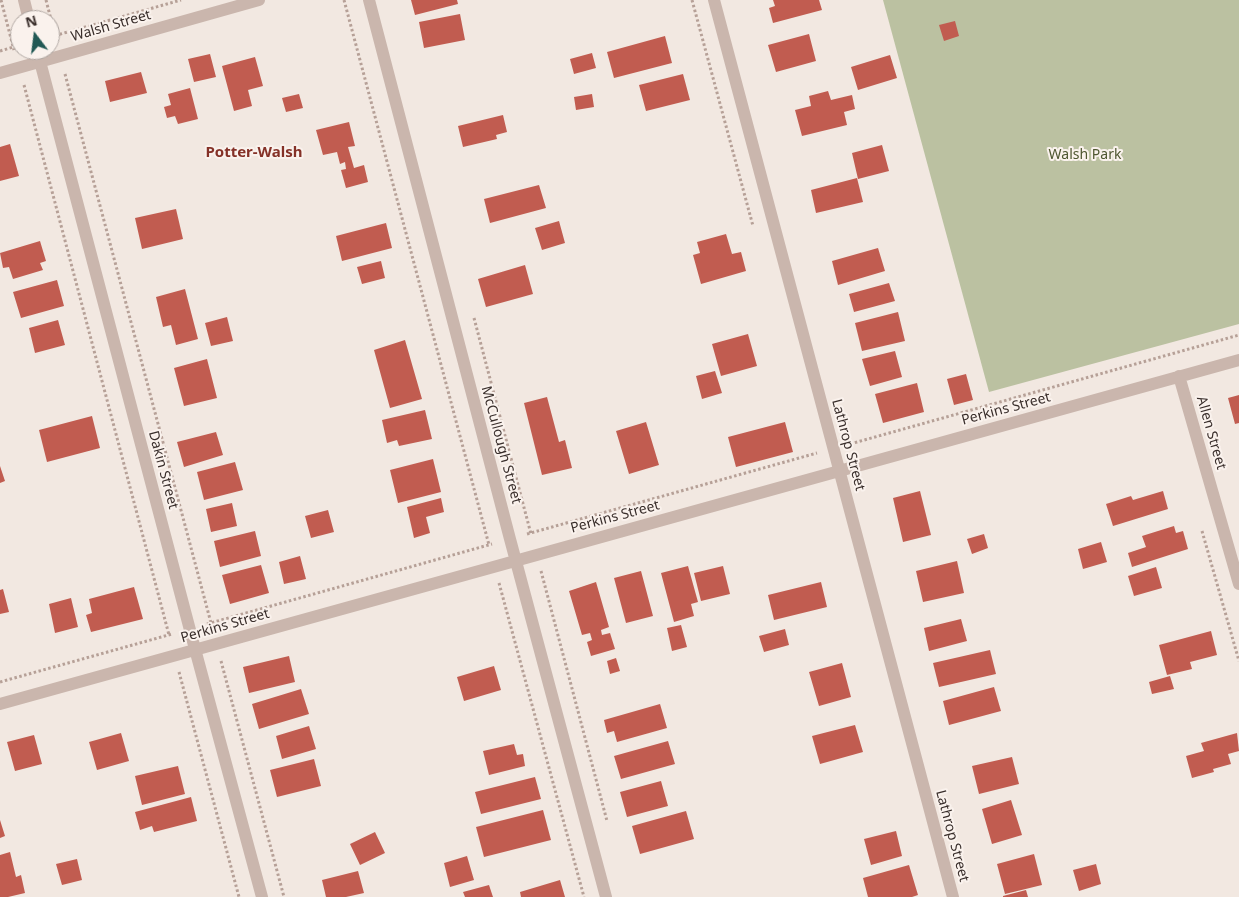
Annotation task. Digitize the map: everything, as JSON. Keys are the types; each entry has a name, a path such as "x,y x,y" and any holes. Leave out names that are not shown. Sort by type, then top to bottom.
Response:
{"street":[{"name":"Walsh Street","path":"60,56 259,0"},
{"name":"McCullough Street","path":"369,0 606,897"},
{"name":"Lathrop Street","path":"714,0 953,897"},
{"name":"Walsh Street","path":"0,73 19,68 32,60"},
{"name":"Dakin Street","path":"40,60 189,628 262,897"},
{"name":"Perkins Street","path":"0,704 1239,360"},
{"name":"Allen Street","path":"1179,376 1239,584"}],"path":[{"path":"1,0 10,35"},
{"path":"60,34 181,0"},
{"path":"344,0 584,897"},
{"path":"60,56 284,897"},
{"path":"17,60 239,897"},
{"path":"473,314 607,821"},
{"path":"0,682 1239,335"}],"green space":[{"name":"Walsh Park","path":"883,0 1239,0 1239,324 989,392"}],"building":[{"path":"411,0 457,0 458,4 415,15"},
{"path":"773,0 819,0 822,10 773,23 769,8 775,6"},
{"path":"460,14 465,40 424,48 419,22"},
{"path":"955,21 959,36 944,41 939,25"},
{"path":"809,34 816,61 776,72 768,45"},
{"path":"665,36 672,63 614,78 607,52"},
{"path":"592,53 596,68 574,74 570,59"},
{"path":"210,54 216,77 194,82 188,59"},
{"path":"890,55 897,78 858,90 851,67"},
{"path":"255,57 263,86 248,90 252,106 234,111 222,66"},
{"path":"141,72 147,93 110,102 105,81"},
{"path":"683,74 690,100 646,111 639,85"},
{"path":"190,88 198,119 178,124 175,116 167,118 164,107 171,105 168,94"},
{"path":"828,91 831,100 852,95 855,109 844,112 847,125 802,136 795,110 811,106 809,96"},
{"path":"299,94 303,108 286,112 282,98"},
{"path":"592,94 594,107 576,110 574,97"},
{"path":"503,115 507,132 496,135 497,139 463,147 458,126"},
{"path":"349,122 355,146 348,147 354,168 364,165 368,182 346,188 341,170 346,169 345,162 340,164 337,152 323,155 316,130"},
{"path":"10,144 19,176 0,181 0,147"},
{"path":"882,145 889,171 858,179 852,153"},
{"path":"857,178 863,202 816,213 811,190"},
{"path":"539,185 546,208 490,223 484,199"},
{"path":"176,209 183,239 142,249 135,218"},
{"path":"559,221 565,243 542,250 535,228"},
{"path":"386,223 392,248 342,261 336,236"},
{"path":"726,234 732,254 741,252 746,271 701,284 693,255 700,253 697,242"},
{"path":"40,241 46,261 40,263 43,270 13,279 9,267 3,268 0,253"},
{"path":"878,248 885,271 838,285 832,261"},
{"path":"381,261 385,278 362,284 357,267"},
{"path":"525,265 533,294 486,307 478,279"},
{"path":"57,280 64,306 21,318 13,292"},
{"path":"889,283 895,301 854,312 849,294"},
{"path":"185,289 198,339 176,345 171,325 163,327 156,297"},
{"path":"898,312 905,341 862,351 855,323"},
{"path":"227,317 233,341 211,346 205,323"},
{"path":"58,320 65,345 35,353 29,328"},
{"path":"748,334 757,366 721,376 712,344"},
{"path":"405,340 422,399 390,408 374,350"},
{"path":"895,351 902,377 870,386 862,359"},
{"path":"207,359 217,398 184,406 174,368"},
{"path":"715,371 722,393 702,399 696,376"},
{"path":"966,374 973,400 954,405 947,379"},
{"path":"917,383 924,412 883,423 875,394"},
{"path":"1239,395 1239,423 1235,424 1228,398"},
{"path":"547,397 559,442 565,440 572,468 542,475 524,403"},
{"path":"425,410 432,439 399,446 397,440 387,443 382,420"},
{"path":"92,416 100,448 47,462 39,430"},
{"path":"646,422 659,465 629,474 616,431"},
{"path":"785,422 793,452 736,467 728,437"},
{"path":"216,432 223,455 184,467 177,442"},
{"path":"433,459 441,492 398,503 390,470"},
{"path":"235,462 243,490 204,500 197,472"},
{"path":"0,466 5,481 0,483"},
{"path":"920,491 931,535 903,542 893,498"},
{"path":"1163,491 1168,509 1113,526 1106,504 1131,496 1133,500"},
{"path":"441,498 444,512 426,517 430,533 414,538 407,507"},
{"path":"232,503 237,526 211,532 206,509"},
{"path":"328,510 334,532 311,538 305,516"},
{"path":"1174,526 1176,533 1183,531 1188,549 1132,567 1128,553 1146,547 1142,536"},
{"path":"255,531 261,556 220,567 214,541"},
{"path":"984,534 988,548 972,554 967,539"},
{"path":"1101,542 1107,562 1083,569 1078,549"},
{"path":"300,556 306,579 284,584 279,562"},
{"path":"957,561 964,593 923,602 916,571"},
{"path":"261,565 269,593 230,604 222,575"},
{"path":"688,566 698,602 691,604 694,616 674,622 661,573"},
{"path":"723,566 730,594 701,601 694,573"},
{"path":"1156,567 1162,588 1134,596 1128,576"},
{"path":"641,571 653,616 626,623 614,578"},
{"path":"596,582 609,627 601,630 602,635 610,633 615,649 591,656 587,642 592,640 590,633 582,635 569,591"},
{"path":"821,582 827,607 774,620 768,595"},
{"path":"134,587 143,619 91,632 86,615 92,613 89,599"},
{"path":"3,589 9,612 0,614 0,590"},
{"path":"71,598 78,627 55,633 49,604"},
{"path":"961,619 967,641 929,651 924,628"},
{"path":"681,625 687,647 672,651 667,628"},
{"path":"785,629 789,645 764,652 759,636"},
{"path":"1211,631 1217,655 1190,662 1192,669 1167,675 1159,645"},
{"path":"990,650 996,674 939,687 933,663"},
{"path":"289,656 295,682 249,693 243,667"},
{"path":"616,658 620,671 610,674 607,661"},
{"path":"842,663 851,697 819,706 809,672"},
{"path":"494,666 501,690 464,701 457,677"},
{"path":"1170,676 1174,689 1152,694 1149,682"},
{"path":"994,687 1001,711 949,725 943,701"},
{"path":"301,689 309,714 259,729 252,704"},
{"path":"660,704 667,728 617,742 614,731 607,733 604,720"},
{"path":"855,725 863,752 820,764 812,736"},
{"path":"309,726 316,749 282,759 276,736"},
{"path":"121,733 129,761 97,770 89,742"},
{"path":"1237,733 1239,751 1228,754 1231,764 1213,769 1214,772 1192,778 1186,756 1204,751 1201,743"},
{"path":"34,735 42,764 15,771 7,742"},
{"path":"668,741 675,764 621,779 614,756"},
{"path":"514,744 517,755 523,754 525,766 489,775 483,751"},
{"path":"1012,757 1019,784 979,794 972,766"},
{"path":"314,759 321,786 277,797 270,770"},
{"path":"178,766 185,794 142,805 135,776"},
{"path":"535,777 541,799 481,814 475,792"},
{"path":"661,781 668,806 627,817 620,792"},
{"path":"191,797 197,821 154,832 152,826 140,830 135,812"},
{"path":"1011,800 1022,835 992,844 982,809"},
{"path":"543,810 551,840 484,857 476,827"},
{"path":"686,811 694,839 640,854 632,826"},
{"path":"0,820 5,836 0,838"},
{"path":"896,831 902,856 871,865 864,839"},
{"path":"375,832 385,853 360,865 350,844"},
{"path":"10,852 16,877 21,875 25,893 0,897 0,855"},
{"path":"1034,854 1042,885 1005,894 997,864"},
{"path":"467,856 474,880 450,887 444,863"},
{"path":"77,859 82,880 62,885 56,864"},
{"path":"1096,864 1101,884 1079,891 1073,870"},
{"path":"909,865 918,895 912,897 868,897 863,878"},
{"path":"358,871 364,893 346,897 326,897 322,880"},
{"path":"560,880 565,897 521,897 520,892"},
{"path":"489,885 493,897 465,897 463,892"},
{"path":"1026,890 1028,897 1003,897 1003,896"}],"district":[{"name":"Potter-Walsh","path":"254,153"}]}
